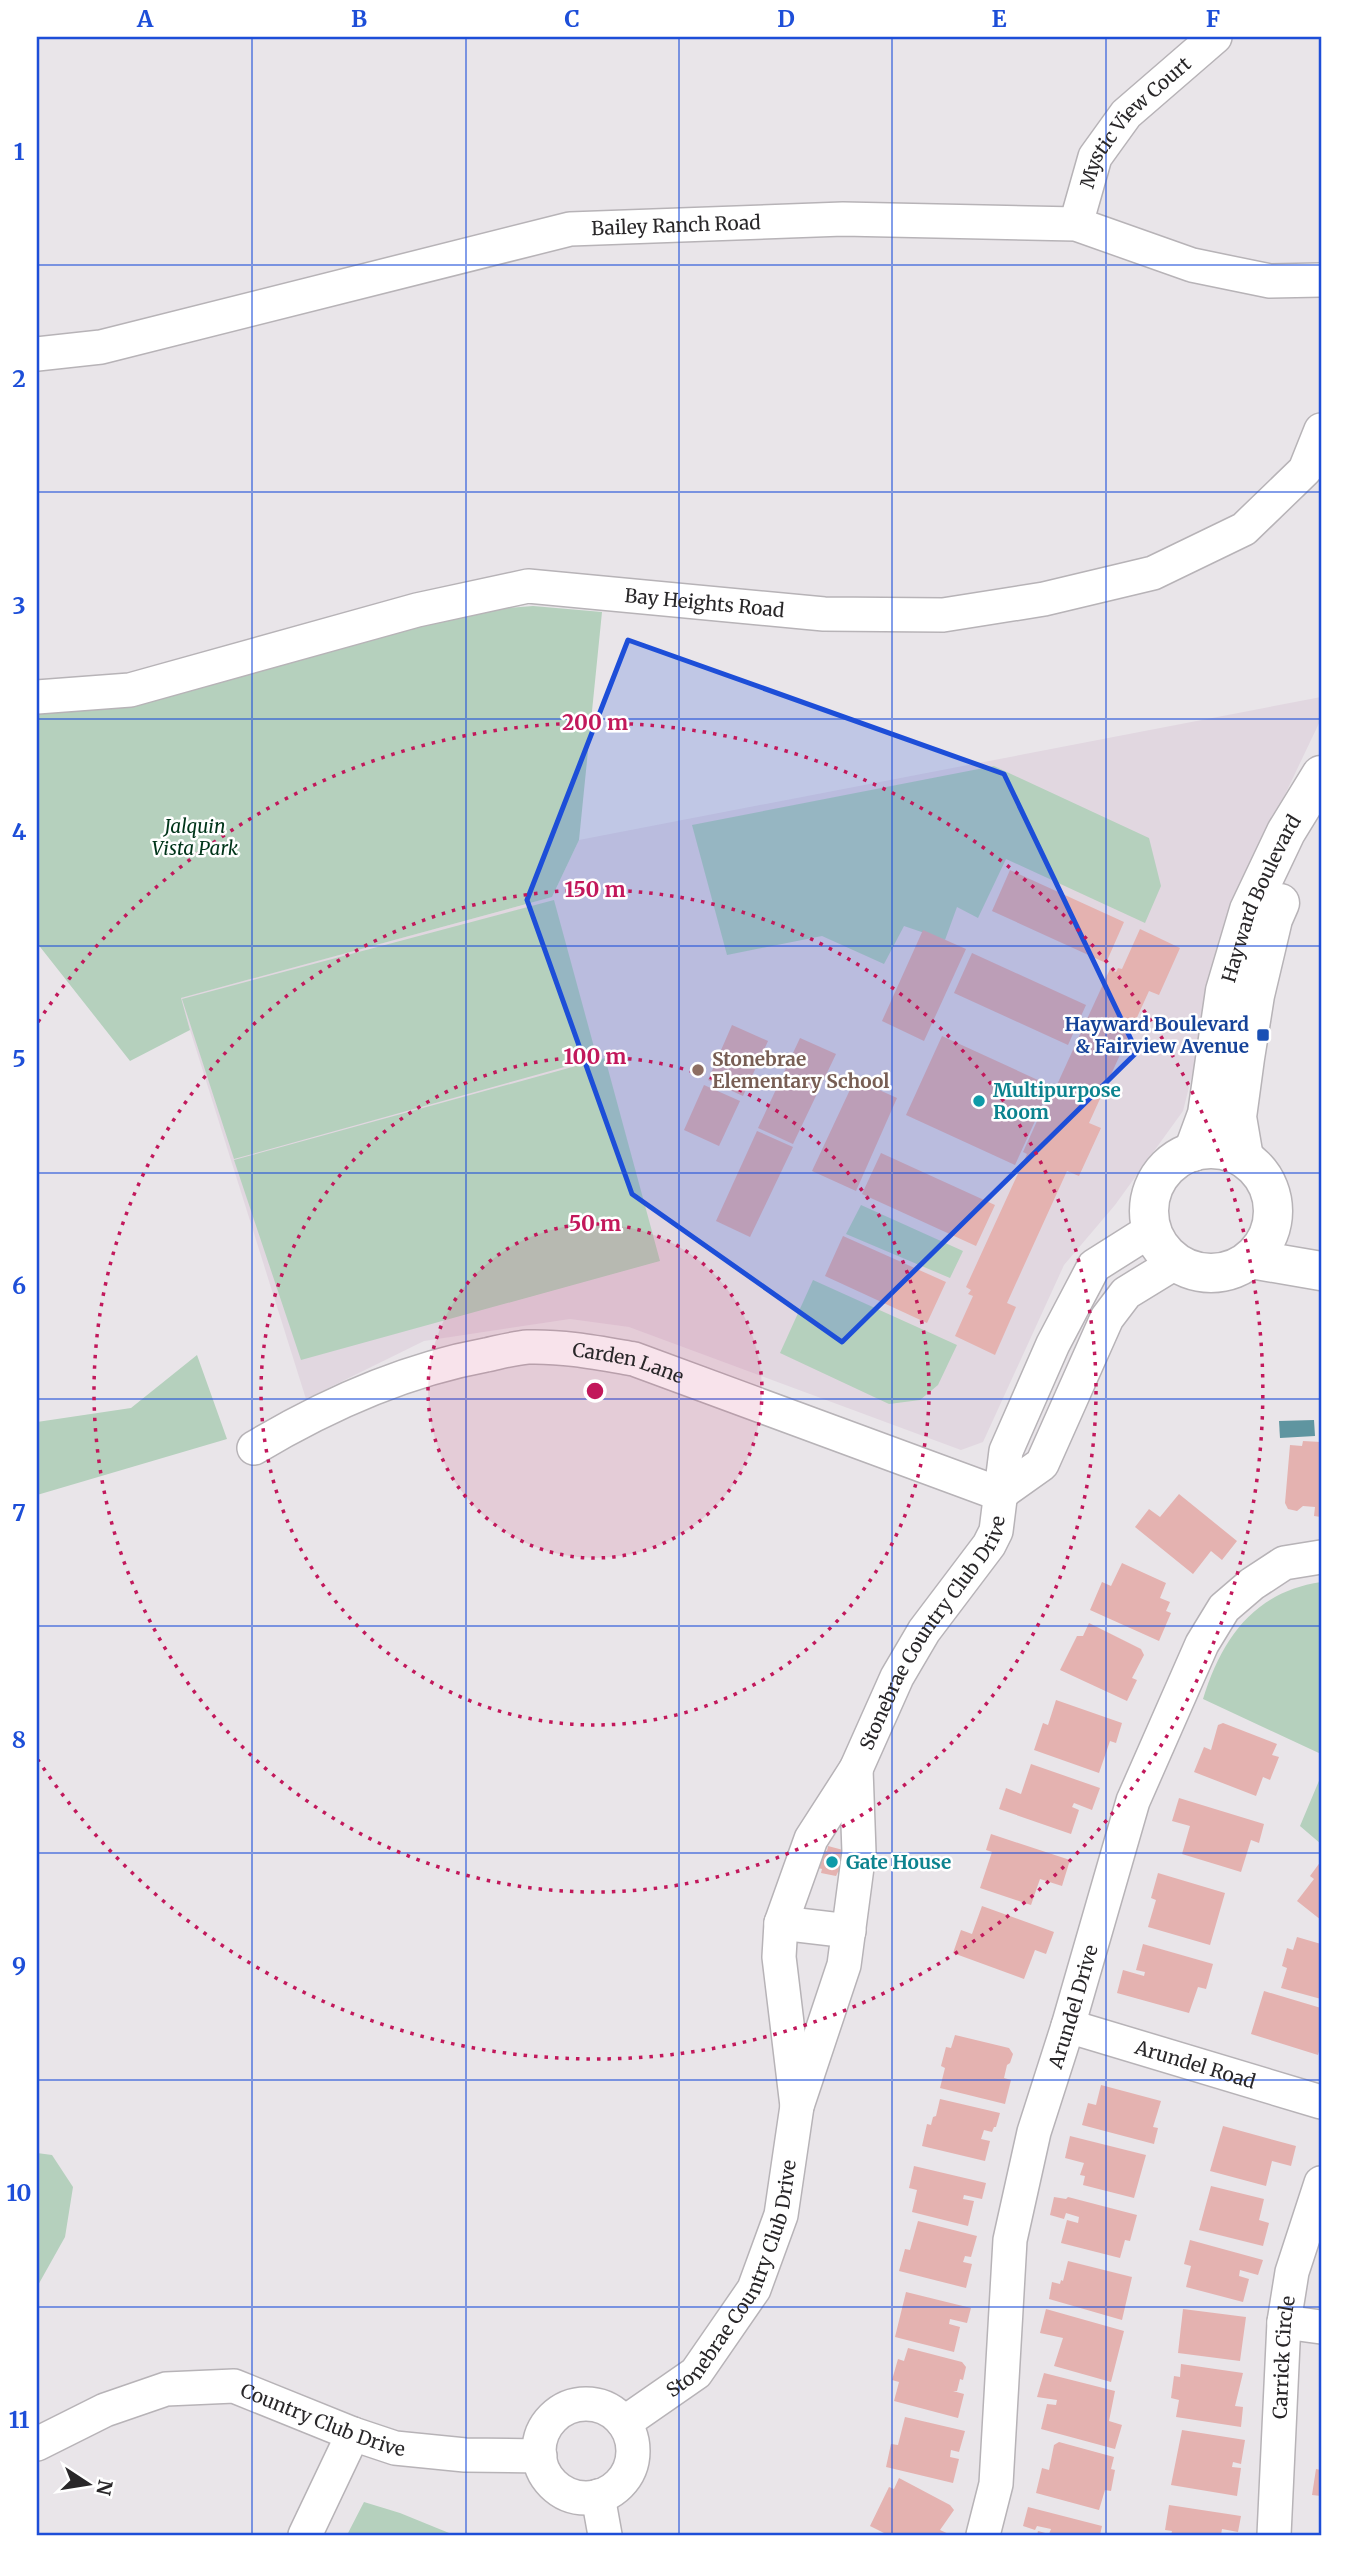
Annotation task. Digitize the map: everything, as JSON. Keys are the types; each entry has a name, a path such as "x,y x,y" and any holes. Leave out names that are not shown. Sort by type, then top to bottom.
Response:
{"main road":[{"name":"Hayward Boulevard","path":"1193,1152 1207,1114 1225,991 1249,910 1286,832 1321,775"},
{"name":"Hayward Boulevard","path":"1244,1158 1237,1117 1255,995 1273,919 1308,844 1321,823"},
{"path":"1210,1149 1228,1151 1244,1158 1258,1169 1268,1184 1273,1201 1270,1234 1262,1248 1234,1270 1214,1274 1194,1272 1175,1263 1161,1248 1151,1230 1149,1210 1152,1191 1161,1174 1175,1160 1193,1152 1210,1149"},
{"path":"1273,1219 1320,1270"},
{"path":"1251,1259 1320,1270"}],"street":[{"name":"Mystic View Court","path":"1076,224 1095,157 1126,114 1215,37"},
{"name":"Bailey Ranch Road","path":"37,354 101,347 570,229 843,219 1076,224 1192,265 1270,281 1321,280"},
{"name":"Bay Heights Road","path":"37,697 130,690 417,610 528,586 824,614 943,615 1044,599 1153,573 1244,529 1305,470 1321,430"},
{"name":"Stonebrae Country Club Drive","path":"797,2106 779,1957 781,1923 810,1839 856,1769 897,1678 924,1631 989,1545 996,1531 1006,1451 1053,1344 1094,1266 1151,1230"},
{"name":"Stonebrae Country Club Drive","path":"1000,1493 1042,1464 1107,1318 1126,1293 1175,1263"},
{"name":"Carden Lane","path":"254,1448 386,1382 459,1360 526,1347 582,1350 634,1359 1000,1493"},
{"name":"Arundel Drive","path":"984,2535 996,2484 1010,2240 1034,2132 1068,2026 1133,1801 1202,1644 1224,1608 1252,1584 1284,1563 1321,1557"},
{"name":"Stonebrae Country Club Drive","path":"624,2423 696,2373 754,2289 781,2215 797,2106 838,1985 849,1931 859,1852 856,1769"},
{"path":"781,1923 849,1931"},
{"name":"Arundel Road","path":"1068,2026 1321,2102"},
{"name":"Carrick Circle","path":"1274,2535 1284,2322 1292,2272 1321,2183"},
{"path":"1284,2322 1321,2327"},
{"name":"Country Club Drive","path":"37,2444 105,2410 166,2389 234,2386 395,2448 465,2455 540,2456"},
{"path":"576,2405 603,2406 615,2413 624,2423 631,2434 632,2460 620,2483 610,2491 598,2497 571,2496 550,2480 540,2456 540,2442 544,2429 563,2410 576,2405"},
{"path":"305,2535 353,2434"},
{"path":"598,2497 605,2535"}],"highlighted area":[{"path":"628,640 1004,774 1137,1052 842,1342 632,1194 527,900"}],"shaded area":[{"name":"Stonebrae Elementary School","path":"1321,697 1321,719 1229,912 1214,988 1183,1111 1115,1205 1064,1265 983,1442 961,1450 629,1327 570,1319 424,1341 306,1399 180,998 552,897 579,840"}],"green space":[{"name":"Jalquin Vista Park","path":"533,606 602,612 579,840 552,897 181,998 190,1030 130,1061 37,943 37,713 70,712 474,611"},
{"path":"994,766 1149,838 1161,886 1145,923 1006,859 978,918 957,907 945,940 904,926 884,964 822,936 727,955 692,825"},
{"path":"554,900 597,1058 234,1159 182,999"},
{"path":"605,1058 660,1261 301,1360 234,1160"},
{"path":"861,1205 963,1251 950,1278 846,1234"},
{"path":"813,1280 957,1345 938,1385 920,1400 889,1404 780,1353"},
{"path":"197,1355 227,1439 37,1495 37,1422 131,1408"},
{"path":"1321,1582 1321,1754 1203,1699 1220,1656 1244,1621 1259,1607 1277,1596 1297,1587"},
{"path":"1321,1776 1321,1844 1300,1826"},
{"path":"37,2153 52,2155 73,2187 65,2237 37,2287"},
{"path":"364,2502 400,2513 454,2535 347,2535"}],"water":[{"path":"1314,1420 1315,1436 1280,1438 1279,1421"}],"building":[{"path":"1010,870 1124,922 1106,963 992,911"},
{"path":"1140,929 1180,948 1159,995 1149,991 1089,1123 1101,1128 1079,1176 1067,1171 1007,1303 1016,1307 995,1355 955,1336 973,1296 968,1294 971,1290 966,1287 1027,1154 1023,1152 1047,1099 1050,1100 1110,969 1116,972 1118,968 1122,969"},
{"path":"923,930 966,949 924,1041 882,1021"},
{"path":"972,953 1086,1005 1068,1045 954,993"},
{"path":"732,1025 768,1041 743,1096 708,1080"},
{"name":"Multipurpose Room","path":"942,1036 1051,1086 1015,1165 906,1115"},
{"path":"800,1038 836,1054 793,1144 758,1128"},
{"path":"855,1079 897,1098 856,1191 812,1171"},
{"path":"704,1085 740,1101 719,1146 684,1130"},
{"path":"757,1131 793,1147 750,1237 716,1221"},
{"path":"881,1153 995,1205 976,1246 862,1194"},
{"path":"843,1236 946,1282 927,1323 825,1276"},
{"path":"1303,1441 1321,1442 1321,1517 1314,1516 1315,1507 1303,1506 1297,1511 1288,1509 1285,1503 1290,1445 1302,1446"},
{"path":"1179,1494 1237,1541 1222,1560 1211,1551 1193,1574 1135,1527 1149,1509 1160,1517"},
{"path":"1122,1563 1166,1583 1160,1598 1170,1602 1166,1611 1171,1613 1159,1641 1090,1610 1102,1582 1111,1586"},
{"path":"1089,1623 1141,1649 1144,1655 1132,1678 1137,1680 1127,1701 1060,1670 1077,1636 1083,1636"},
{"path":"1056,1700 1122,1723 1116,1743 1110,1741 1099,1773 1034,1750 1043,1723 1048,1725"},
{"path":"1223,1723 1277,1744 1272,1755 1279,1757 1270,1780 1263,1777 1256,1796 1194,1772 1204,1747 1211,1750 1218,1725"},
{"path":"1031,1764 1100,1788 1092,1810 1074,1803 1072,1807 1079,1810 1071,1834 999,1809 1006,1788 1021,1794"},
{"path":"1179,1798 1264,1824 1259,1843 1251,1840 1241,1872 1182,1854 1190,1826 1172,1821"},
{"path":"991,1834 1070,1860 1062,1886 1040,1879 1031,1905 980,1888 992,1852 986,1850"},
{"name":"Gate House","path":"828,1846 843,1850 842,1873 838,1872 836,1876 821,1873 822,1869 818,1868 822,1849 827,1851"},
{"path":"1321,1861 1321,1920 1297,1901 1314,1879 1310,1876"},
{"path":"1158,1873 1225,1893 1210,1945 1148,1927 1156,1900 1151,1898"},
{"path":"982,1906 1054,1932 1046,1954 1035,1950 1024,1979 953,1953 961,1930 972,1934"},
{"path":"1297,1937 1321,1944 1321,1999 1281,1988 1287,1968 1282,1966 1287,1948 1293,1950"},
{"path":"1143,1944 1213,1964 1206,1989 1198,1987 1189,2013 1117,1993 1123,1970 1144,1976 1145,1972 1136,1970"},
{"path":"1264,1991 1321,2008 1321,2044 1318,2055 1251,2034"},
{"path":"955,2035 1009,2048 1013,2054 1004,2078 1011,2080 1005,2104 940,2088 945,2068 941,2066 946,2047 951,2048"},
{"path":"1101,2085 1161,2101 1153,2127 1158,2128 1154,2144 1082,2125 1088,2103 1096,2105"},
{"path":"940,2099 1000,2113 996,2127 992,2132 984,2130 981,2139 990,2141 985,2161 922,2146 927,2124 931,2125 933,2117 936,2116"},
{"path":"1223,2126 1296,2146 1291,2166 1272,2161 1266,2186 1210,2171"},
{"path":"1070,2136 1146,2155 1134,2198 1083,2185 1085,2176 1080,2175 1084,2163 1065,2158"},
{"path":"914,2166 986,2183 982,2199 964,2195 963,2199 974,2201 968,2226 912,2212 917,2190 909,2188"},
{"path":"1211,2186 1264,2199 1259,2220 1269,2223 1263,2246 1199,2230"},
{"path":"1054,2197 1068,2197 1137,2215 1130,2241 1125,2240 1120,2258 1061,2243 1067,2220 1078,2223 1079,2217 1066,2213 1064,2219 1050,2215"},
{"path":"918,2221 977,2236 971,2257 965,2256 963,2262 972,2264 966,2288 899,2271 905,2249 910,2250"},
{"path":"1190,2240 1263,2260 1258,2275 1240,2270 1239,2276 1249,2279 1243,2302 1186,2287 1191,2266 1184,2264"},
{"path":"1068,2261 1132,2277 1122,2320 1049,2299 1052,2282 1060,2284 1061,2280 1063,2281"},
{"path":"906,2292 971,2308 967,2323 950,2319 949,2324 960,2327 954,2352 895,2337"},
{"path":"1046,2309 1124,2331 1111,2382 1054,2366 1063,2338 1040,2333"},
{"path":"1183,2309 1246,2317 1240,2361 1178,2353"},
{"path":"908,2348 962,2362 966,2367 963,2380 960,2379 957,2391 953,2391 964,2394 958,2418 894,2401 899,2382 892,2380 898,2359 904,2361"},
{"path":"1181,2364 1243,2373 1235,2406 1243,2407 1241,2427 1176,2417 1179,2400 1171,2398 1174,2376 1180,2377"},
{"path":"1044,2373 1115,2391 1109,2421 1122,2425 1115,2449 1041,2429 1047,2404 1056,2405 1057,2400 1037,2397"},
{"path":"905,2417 965,2431 959,2452 951,2450 950,2457 959,2459 953,2483 886,2467 891,2444 898,2445"},
{"path":"1182,2430 1245,2440 1241,2464 1233,2462 1232,2467 1241,2468 1237,2496 1171,2485"},
{"path":"1059,2442 1114,2457 1111,2469 1115,2470 1111,2491 1105,2490 1099,2510 1036,2493 1042,2468 1049,2470 1054,2445"},
{"path":"1316,2469 1321,2470 1321,2496 1312,2495"},
{"path":"899,2478 950,2505 954,2510 940,2530 951,2535 888,2535 870,2526 889,2487 894,2489"},
{"path":"1169,2505 1241,2516 1238,2532 1222,2529 1221,2535 1171,2535 1172,2531 1165,2530"},
{"path":"1028,2507 1102,2526 1100,2535 1037,2535 1038,2531 1049,2534 1051,2529 1037,2526 1035,2530 1023,2526"}],"place":[{"name":"Hayward Boulevard & Fairview Avenue","path":"1263,1035"},
{"name":"Stonebrae Elementary School","path":"698,1070"},
{"name":"Multipurpose Room","path":"979,1101"},
{"name":"Gate House","path":"832,1862"}]}
